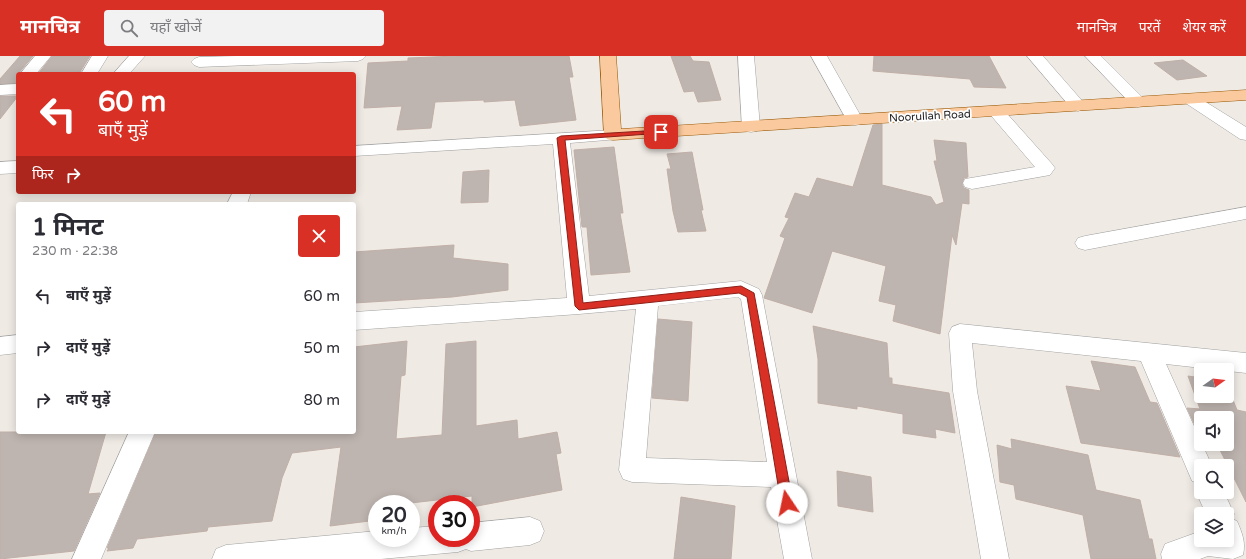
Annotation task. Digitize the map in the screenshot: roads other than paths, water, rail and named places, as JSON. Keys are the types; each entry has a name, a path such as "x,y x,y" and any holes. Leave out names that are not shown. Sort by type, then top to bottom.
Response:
{"main road":[{"path":"608,56 613,134"},
{"name":"Noorullah Road","path":"613,134 996,112 1246,95"}],"street":[{"path":"30,72 43,56"},
{"path":"90,72 100,56"},
{"path":"123,72 137,56"},
{"path":"198,64 358,56"},
{"path":"746,56 751,127"},
{"path":"819,56 855,120"},
{"path":"1035,56 1078,106"},
{"path":"1093,56 1138,102"},
{"path":"1190,99 1246,135"},
{"path":"972,183 1044,171 1046,168 996,112"},
{"path":"356,150 613,134"},
{"path":"561,138 579,306"},
{"path":"0,168 16,167"},
{"path":"1086,243 1246,213"},
{"path":"356,321 579,306 648,300 741,289 751,295 798,559"},
{"path":"648,300 632,470 782,475"},
{"path":"995,559 965,391 960,333 1246,363"},
{"path":"0,346 16,344"},
{"path":"1149,354 1195,459"},
{"path":"86,559 141,434"},
{"path":"480,536 530,532"},
{"path":"226,559 428,541"},
{"path":"1176,559 1175,554 1208,542 1236,541"}]}
